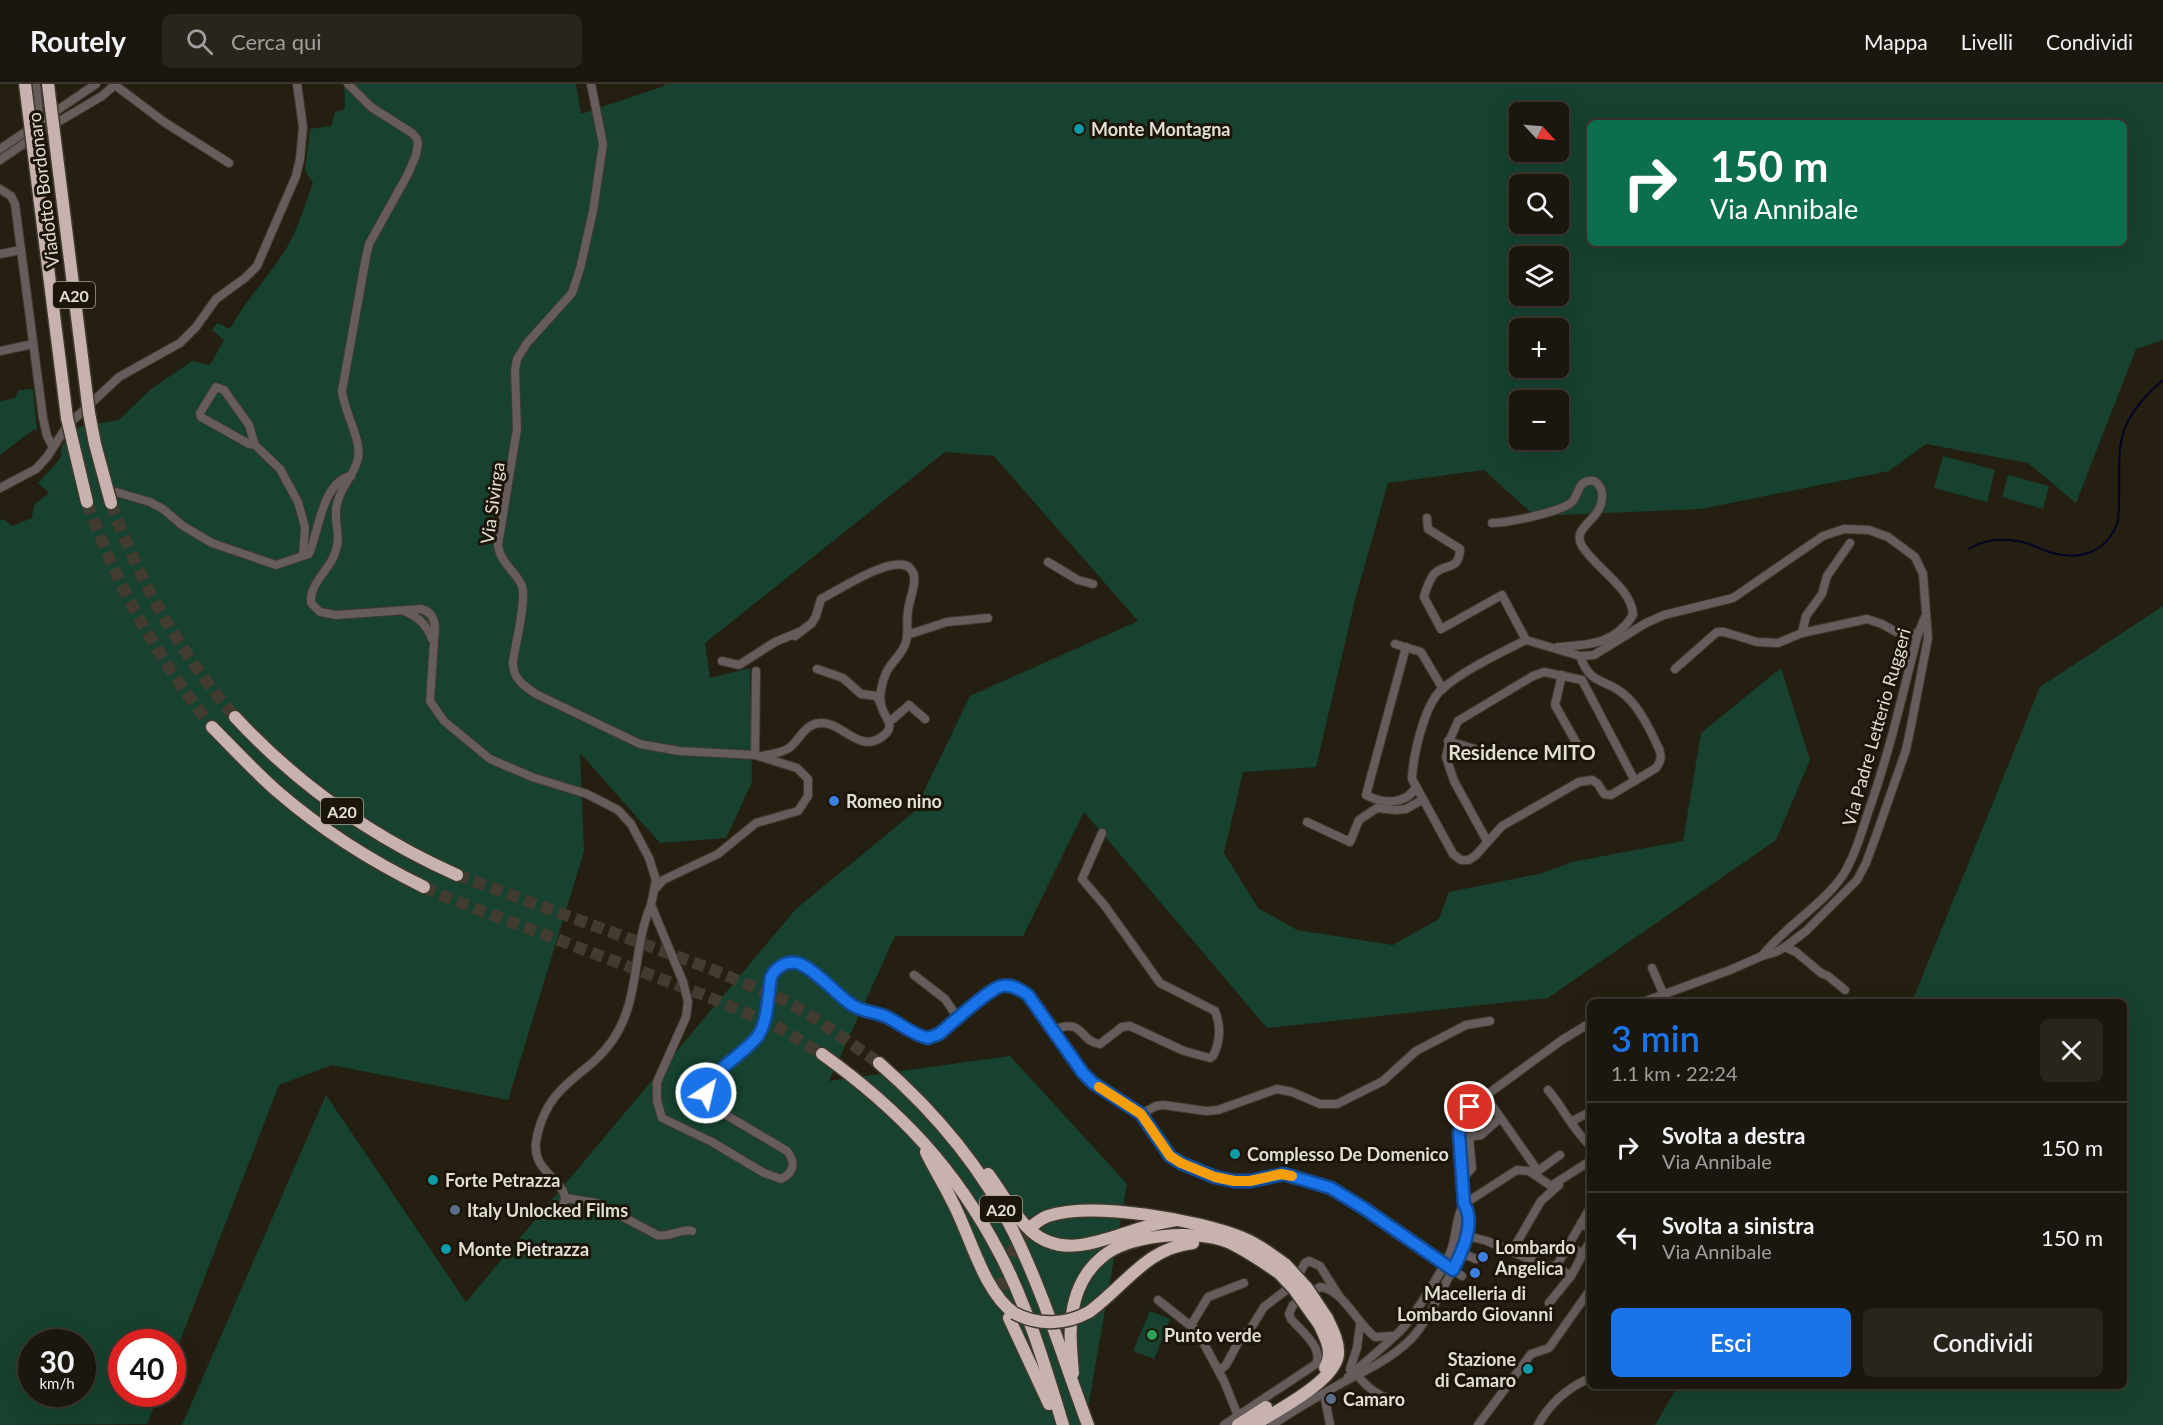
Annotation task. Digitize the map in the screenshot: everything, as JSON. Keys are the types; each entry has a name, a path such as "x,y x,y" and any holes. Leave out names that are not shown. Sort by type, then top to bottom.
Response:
{"highway":[{"name":"Viadotto Bordonaro","path":"25,84 67,418 87,502"},
{"name":"Viadotto Bordonaro","path":"48,84 89,413 103,476 114,498"},
{"name":"A20","path":"239,721 300,780 342,811 386,840 457,875"},
{"name":"A20","path":"212,727 271,786 316,823 365,855 424,887"},
{"name":"A20","path":"822,1054 863,1084 896,1113 942,1164 964,1195 1000,1254 1027,1317 1050,1396 1063,1425"},
{"name":"A20","path":"1088,1425 1030,1269 1014,1232 989,1188 939,1121 879,1063 918,1089 936,1107 973,1152 1024,1224 1046,1241 1063,1246 1084,1245 1176,1220"},
{"path":"921,1140 953,1201 990,1283 1007,1308 1050,1396 1056,1425"},
{"path":"1032,1226 1046,1217 1076,1211 1118,1212 1219,1229 1260,1246 1282,1269 1307,1288 1338,1349 1337,1359 1331,1372 1319,1383 1254,1425"},
{"path":"1074,1386 1071,1328 1075,1299 1090,1270 1111,1250 1138,1241 1196,1236 1228,1242 1282,1269"},
{"path":"1011,1316 1048,1323 1072,1319 1089,1312 1150,1257 1177,1245 1209,1242 1257,1258"},
{"path":"1238,1420 1324,1369 1329,1360 1330,1350 1323,1321"}],"street":[{"path":"36,84 41,132"},
{"path":"0,150 96,84"},
{"path":"0,488 36,470 75,418 119,377 137,365 168,351 188,336 216,299 245,278 257,266 296,176 300,159 303,127 297,84"},
{"path":"348,84 371,107 411,132 418,144 413,162 369,244 343,382 345,409 359,450 358,458 337,503 339,535 336,550 313,590 311,603 320,612 336,615 404,612 413,615 427,626 433,646 430,701 438,715 490,759 532,777 587,794 623,814 649,858 656,879 656,888 645,918 633,994 620,1027 607,1049 559,1091 540,1123 536,1142 537,1158 562,1189 566,1198 559,1211 547,1212"},
{"name":"Via Sivirga","path":"591,84 602,129 603,152 580,269 572,293 523,348 516,366 517,429 498,545 502,560 518,579 523,589 513,672 523,685 536,694 640,744 691,753 758,756 789,765 805,774 810,784 803,806 793,813 756,823 718,854 663,880 656,888"},
{"path":"0,160 41,132 102,96 115,85 177,131 229,163"},
{"path":"0,189 8,193 13,200 43,418 52,447"},
{"path":"0,254 21,250"},
{"path":"0,351 33,344"},
{"path":"255,445 249,444 201,417 200,413 216,387 224,390 249,425 255,445 280,469 298,502 305,527 303,555"},
{"path":"114,498 150,502 163,509 183,526 223,548 276,566 309,554 315,541 321,510 333,488 343,478 351,476"},
{"path":"1492,523 1508,522 1559,508 1572,502 1582,484 1589,481 1596,482 1602,489 1601,508 1595,518 1581,529 1579,536 1581,544 1593,561 1630,598 1633,615 1622,629 1599,644 1555,648"},
{"path":"1427,518 1428,529 1460,549 1460,558 1455,565 1440,570 1434,575 1424,597 1441,629 1502,595 1526,640"},
{"name":"Via Padre Letterio Ruggeri","path":"1580,656 1589,656 1602,651 1646,623 1664,615 1734,598 1823,536 1844,529 1861,528 1888,537 1915,557 1923,574 1927,644 1906,750 1866,863 1854,884 1806,931 1785,947 1652,999"},
{"path":"1802,633 1806,616 1822,594 1827,576 1850,543"},
{"path":"1048,562 1078,580 1093,584"},
{"path":"795,636 806,629 816,616 821,599 887,566 895,564 910,568 914,573 907,636 902,651 883,679 880,703"},
{"name":"Via Padre Letterio Ruggeri","path":"1762,956 1770,944 1796,923 1837,883 1855,851 1885,764 1918,634 1926,614"},
{"path":"907,636 947,622 988,618"},
{"path":"1675,669 1717,632 1757,642 1778,643 1802,633 1867,620 1882,624 1896,632 1918,634"},
{"path":"723,661 739,665 775,642 806,629"},
{"path":"1526,640 1555,648 1580,656 1586,672 1616,687 1633,702 1659,749 1661,756 1656,768 1611,795 1604,794 1599,784 1592,780 1579,782 1502,826 1476,855 1469,860 1461,860 1453,854 1412,779 1413,765 1430,708 1443,689 1458,678 1526,640"},
{"path":"1395,644 1421,651 1443,689"},
{"path":"1406,647 1366,795 1381,801 1398,801 1411,795 1416,787"},
{"path":"756,671 758,756 787,750 807,728 817,723 824,723 859,741 884,736 890,727 890,720 878,696 861,694 843,678 817,669"},
{"path":"1487,841 1454,781 1446,757 1448,741 1458,721 1533,676 1544,672 1582,680 1635,781"},
{"path":"1562,675 1555,705 1577,744"},
{"path":"890,720 909,705 925,719"},
{"path":"1896,717 1912,721"},
{"path":"1448,741 1475,749"},
{"path":"1307,822 1350,842 1359,820 1377,808 1406,809 1422,800"},
{"path":"1863,828 1877,833"},
{"path":"1053,1030 1068,1025 1073,1026 1093,1042 1100,1044 1122,1027 1130,1026 1184,1051 1210,1058 1218,1043 1219,1023 1215,1011 1160,983 1105,906 1082,879 1102,833"},
{"path":"651,904 683,982 688,1002 686,1017 657,1082 657,1101 661,1116 777,1179 790,1174 793,1162 791,1156 782,1147 716,1109 707,1100 706,1093 710,1081 760,1032 771,977 777,968 790,963 801,964 853,1006 887,1017 923,1037 934,1036 995,988 1007,986 1028,995 1088,1079 1141,1114 1170,1156 1215,1177 1234,1181 1250,1181 1284,1174 1331,1188 1365,1209 1443,1266 1462,1276"},
{"path":"1785,947 1796,952 1845,990"},
{"path":"1652,968 1664,995"},
{"path":"914,975 945,999 958,1018"},
{"path":"1141,1114 1156,1106 1164,1105 1206,1111 1218,1110 1277,1089 1292,1092 1320,1104 1337,1104 1383,1081 1416,1051 1466,1025 1490,1021"},
{"path":"1354,1371 1393,1352 1409,1341 1416,1333 1461,1253 1467,1236 1468,1210 1464,1200 1459,1133 1464,1113 1587,1025"},
{"path":"1548,1090 1572,1121 1581,1138 1587,1143"},
{"path":"1491,1104 1536,1173 1549,1186 1553,1186 1587,1163"},
{"path":"1572,1121 1587,1114"},
{"path":"1462,1179 1472,1168 1469,1137 1481,1135 1500,1118"},
{"path":"1536,1173 1560,1155"},
{"path":"1272,1425 1341,1384 1386,1344 1410,1318 1454,1245 1464,1200 1515,1171 1523,1169 1536,1173"},
{"path":"1512,1251 1541,1201 1552,1193 1562,1180"},
{"path":"566,1198 597,1203 664,1237 687,1230 692,1231"},
{"path":"1456,1233 1487,1241 1547,1267 1557,1265 1587,1213"},
{"path":"1581,1224 1587,1227"},
{"path":"1568,1245 1583,1254"},
{"path":"1549,1303 1571,1276 1587,1247"},
{"path":"1461,1253 1476,1259"},
{"path":"1219,1371 1228,1362 1240,1339 1251,1328 1264,1307 1294,1284 1305,1263 1309,1261 1320,1266 1331,1280 1340,1298"},
{"path":"1557,1265 1571,1276"},
{"path":"1191,1325 1208,1297 1244,1283"},
{"path":"1224,1425 1238,1420 1317,1362 1319,1357 1317,1349 1291,1319 1289,1311 1293,1305 1320,1287 1325,1287 1340,1298 1351,1309 1360,1324 1377,1338 1394,1336"},
{"path":"1478,1425 1531,1354 1549,1348 1587,1294"},
{"path":"1158,1300 1197,1330 1203,1346 1219,1371 1238,1420"},
{"path":"1360,1324 1354,1371 1360,1381 1387,1399 1403,1400"},
{"path":"1386,1344 1393,1352"},
{"path":"1538,1425 1557,1400 1571,1388 1587,1380"},
{"path":"1324,1393 1330,1425"}],"green space":[{"path":"344,84 576,84 581,114 665,84 2163,84 2163,340 2136,349 2076,503 2028,463 1926,444 1889,471 1701,509 1535,516 1484,470 1388,483 1356,596 1316,767 1243,772 1224,853 1258,908 1297,930 1393,945 1439,919 1449,892 1543,873 1572,862 1683,841 1701,733 1781,668 1810,760 1776,840 1548,998 1267,1028 1084,812 1023,936 895,936 829,1081 1010,1056 1127,1184 1085,1425 182,1425 326,1095 466,1302 796,909 914,812 970,696 1138,621 994,456 945,452 705,643 710,678 750,668 752,782 726,838 660,843 580,753 584,851 508,1100 332,1065 279,1085 185,1329 108,1329 108,1407 154,1407 147,1424 0,1425 0,520 3,519 12,526 32,518 34,505 49,493 38,483 60,459 62,445 79,427 119,420 150,390 192,361 210,365 224,340 212,330 217,323 230,329 284,252 297,226 313,183 305,171 310,129 331,126 335,112 345,109"},
{"path":"33,389 37,431 34,429 0,455 0,401 15,398 19,390"},
{"path":"1943,456 1995,470 1987,502 1934,488"},
{"path":"2008,475 2049,486 2043,509 2002,497"},
{"path":"2163,606 2163,1425 1655,1425 1676,1389 2127,1389 2127,999 1913,999 2040,687"},
{"name":"Punto verde","path":"1150,1311 1170,1319 1154,1359 1133,1351"}],"waterway":[{"path":"1969,549 1988,541 2008,540 2026,543 2052,553 2074,556 2092,551 2108,540 2118,521 2119,460 2124,429 2144,398 2163,380"}],"tunnel":[{"path":"87,502 111,563 140,620 173,674 212,727"},
{"path":"111,503 135,562 163,616 196,667 235,717"},
{"path":"457,875 711,969 786,1001 879,1063"},
{"path":"424,887 773,1024 822,1054"},
{"path":"1005,1308 1002,1284 1007,1263 1017,1244 1032,1226"}],"slow traffic":[{"path":"1099,1087 1141,1114 1174,1160 1215,1177 1234,1181 1250,1181 1281,1174 1292,1176"}],"place":[{"name":"Monte Montagna","path":"1079,129"},
{"name":"Romeo nino","path":"834,801"},
{"name":"Complesso De Domenico","path":"1235,1154"},
{"name":"Forte Petrazza","path":"433,1180"},
{"name":"Italy Unlocked Films","path":"455,1210"},
{"name":"Monte Pietrazza","path":"446,1249"},
{"name":"Lombardo Angelica","path":"1483,1257"},
{"name":"Macelleria di Lombardo Giovanni","path":"1475,1273"},
{"name":"Punto verde","path":"1152,1335"},
{"name":"Stazione di Camaro","path":"1528,1369"},
{"name":"Camaro","path":"1331,1399"}],"district":[{"name":"Residence MITO","path":"1522,752"}],"route":[{"path":"706,1093 710,1081 760,1032 771,977 783,964 796,963 807,967 853,1006 870,1013 881,1014 907,1030 928,1038 939,1034 995,988 1001,986 1016,988 1032,999 1083,1073 1093,1083 1141,1114 1174,1160 1225,1179 1250,1181 1284,1174 1331,1188 1341,1192 1453,1270 1467,1236 1468,1210 1464,1204 1459,1133 1460,1122 1470,1107"}]}
